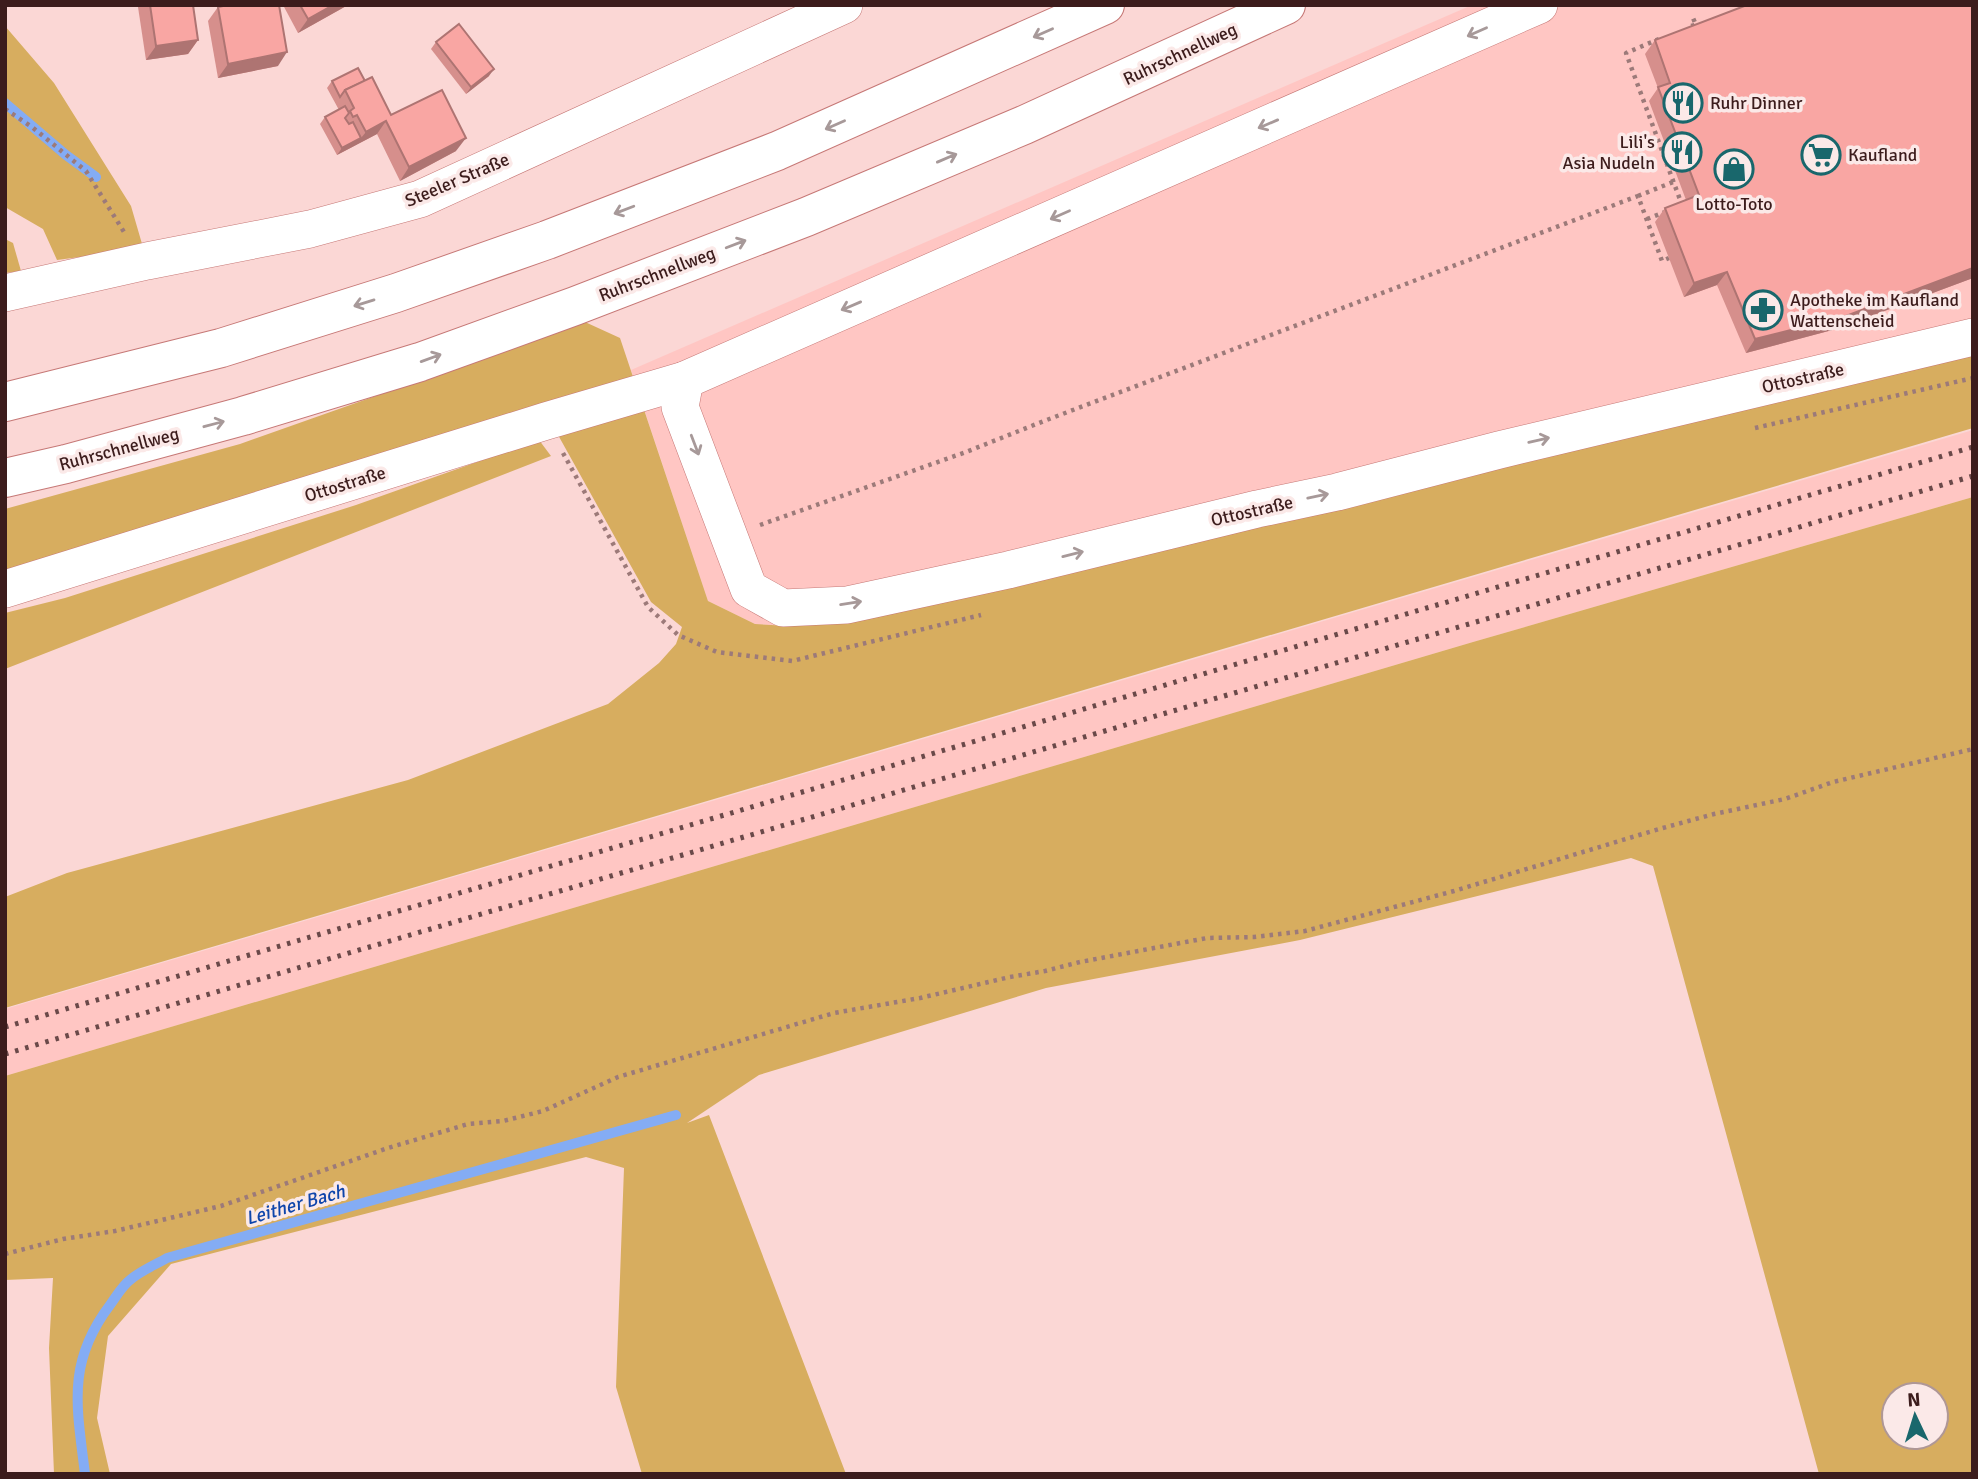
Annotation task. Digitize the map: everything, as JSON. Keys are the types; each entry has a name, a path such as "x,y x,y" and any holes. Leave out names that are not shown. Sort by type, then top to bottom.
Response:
{"highway":[{"path":"5,402 221,348 396,293 547,240 777,151 1105,5"},
{"name":"Ruhrschnellweg","path":"5,478 231,419 369,378 575,306 806,217 1024,125 1286,5"}],"street":[{"name":"Steeler Straße","path":"5,293 310,229 421,199 844,5"},
{"name":"Ottostraße","path":"5,589 685,380 1539,5"},
{"name":"Ottostraße","path":"685,380 680,407 749,589 783,608 847,605 981,576 1973,338"}],"path":[{"path":"1685,29 1696,25 1693,18"},
{"path":"1647,219 1682,206 1626,53 1662,38"},
{"path":"5,109 86,170 123,230 130,265"},
{"path":"729,535 966,453 1056,416 1673,182"},
{"path":"1638,196 1662,261 1669,258"},
{"path":"5,1254 63,1238 115,1231 221,1206 387,1148 468,1124 503,1121 543,1111 618,1077 834,1013 920,998 1080,962 1207,938 1254,937 1305,931 1454,891 1714,814 1785,799 1833,782 1973,749"}],"shaded area":[{"path":"1472,5 1973,5 1973,356 789,626 755,624 708,601 631,370"},
{"path":"5,26 54,83 131,206 147,261 95,255 57,260 43,229 5,207"},
{"path":"5,239 13,243 21,271 5,273"},
{"path":"585,322 620,338 708,601 755,624 789,626 1973,356 1973,428 5,1008 5,897 67,873 408,780 608,704 659,663 676,644 682,627 651,602 543,408 5,574 5,509 240,444"},
{"path":"1973,430 1973,497 5,1076 5,1009"},
{"path":"539,440 551,456 5,669 5,613 65,598 356,505"},
{"path":"1973,497 1973,1474 1819,1474 1653,866 1631,858 1300,940 1046,988 759,1075 687,1123 709,1115 846,1474 642,1474 616,1387 624,1168 586,1157 171,1264 108,1336 97,1418 110,1474 54,1474 49,1348 53,1278 5,1280 5,1076"}],"building":[{"path":"150,5 193,5 198,40 156,46"},
{"path":"279,5 287,52 228,64 218,7"},
{"path":"300,5 333,5 308,19"},
{"name":"Kaufland","path":"1747,5 1973,5 1973,268 1846,316 1755,339 1727,272 1694,283 1665,208 1699,195 1658,87 1670,83 1655,40"},
{"path":"459,24 494,69 471,87 436,42"},
{"path":"358,68 365,81 345,90 340,97 332,81"},
{"path":"372,77 391,115 442,90 466,138 409,167 386,121 366,132 357,115 353,117 350,111 354,108 345,90"},
{"path":"345,106 349,113 345,118 349,124 353,122 361,138 342,148 325,117"}],"waterway":[{"name":"Leither Bach","path":"5,103 96,177"},
{"name":"Leither Bach","path":"85,1474 79,1427 78,1386 86,1346 124,1285 143,1271 167,1258 676,1115"}],"railway":[{"path":"5,1027 1973,447"},
{"path":"5,1054 1973,476"}],"place":[{"name":"Ruhr Dinner","path":"1683,103"},
{"name":"Lili's Asia Nudeln","path":"1682,152"},
{"name":"Kaufland","path":"1821,155"},
{"name":"Lotto-Toto","path":"1734,169"},
{"name":"Apotheke im Kaufland Wattenscheid","path":"1763,310"}]}
